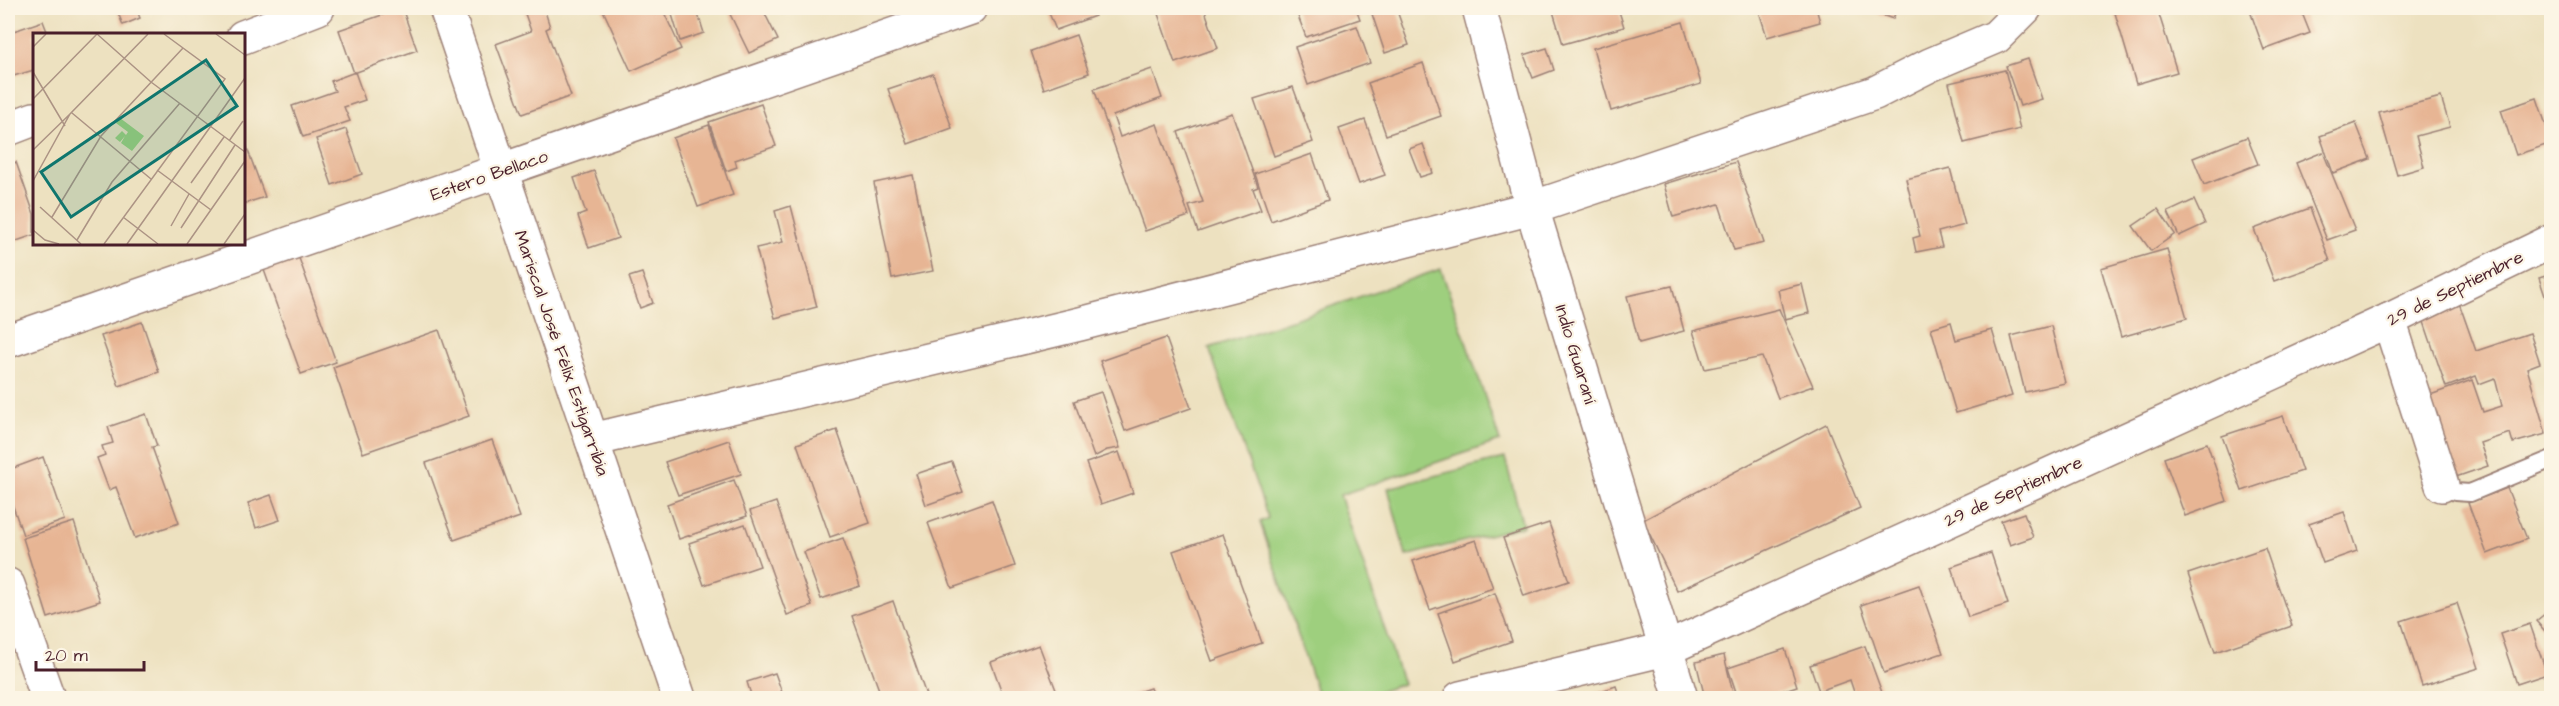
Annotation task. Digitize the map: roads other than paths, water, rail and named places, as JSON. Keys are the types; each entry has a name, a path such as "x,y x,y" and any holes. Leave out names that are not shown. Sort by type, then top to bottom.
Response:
{"street":[{"path":"244,37 318,8"},
{"name":"Mariscal José Félix Estigarribia","path":"446,8 679,699"},
{"name":"Estero Bellaco","path":"8,341 970,8"},
{"name":"Indio Guaraní","path":"1479,8 1532,208 1681,699"},
{"path":"592,440 1080,324 1532,208 1875,93 1930,65 1996,37 2025,8"},
{"path":"8,129 33,119"},
{"name":"29 de Septiembre","path":"1460,699 1666,649 2389,320 2552,241"},
{"path":"2389,320 2442,485"},
{"path":"8,585 48,699"}],"lane":[{"path":"2442,485 2455,492 2470,493 2552,459"}]}
